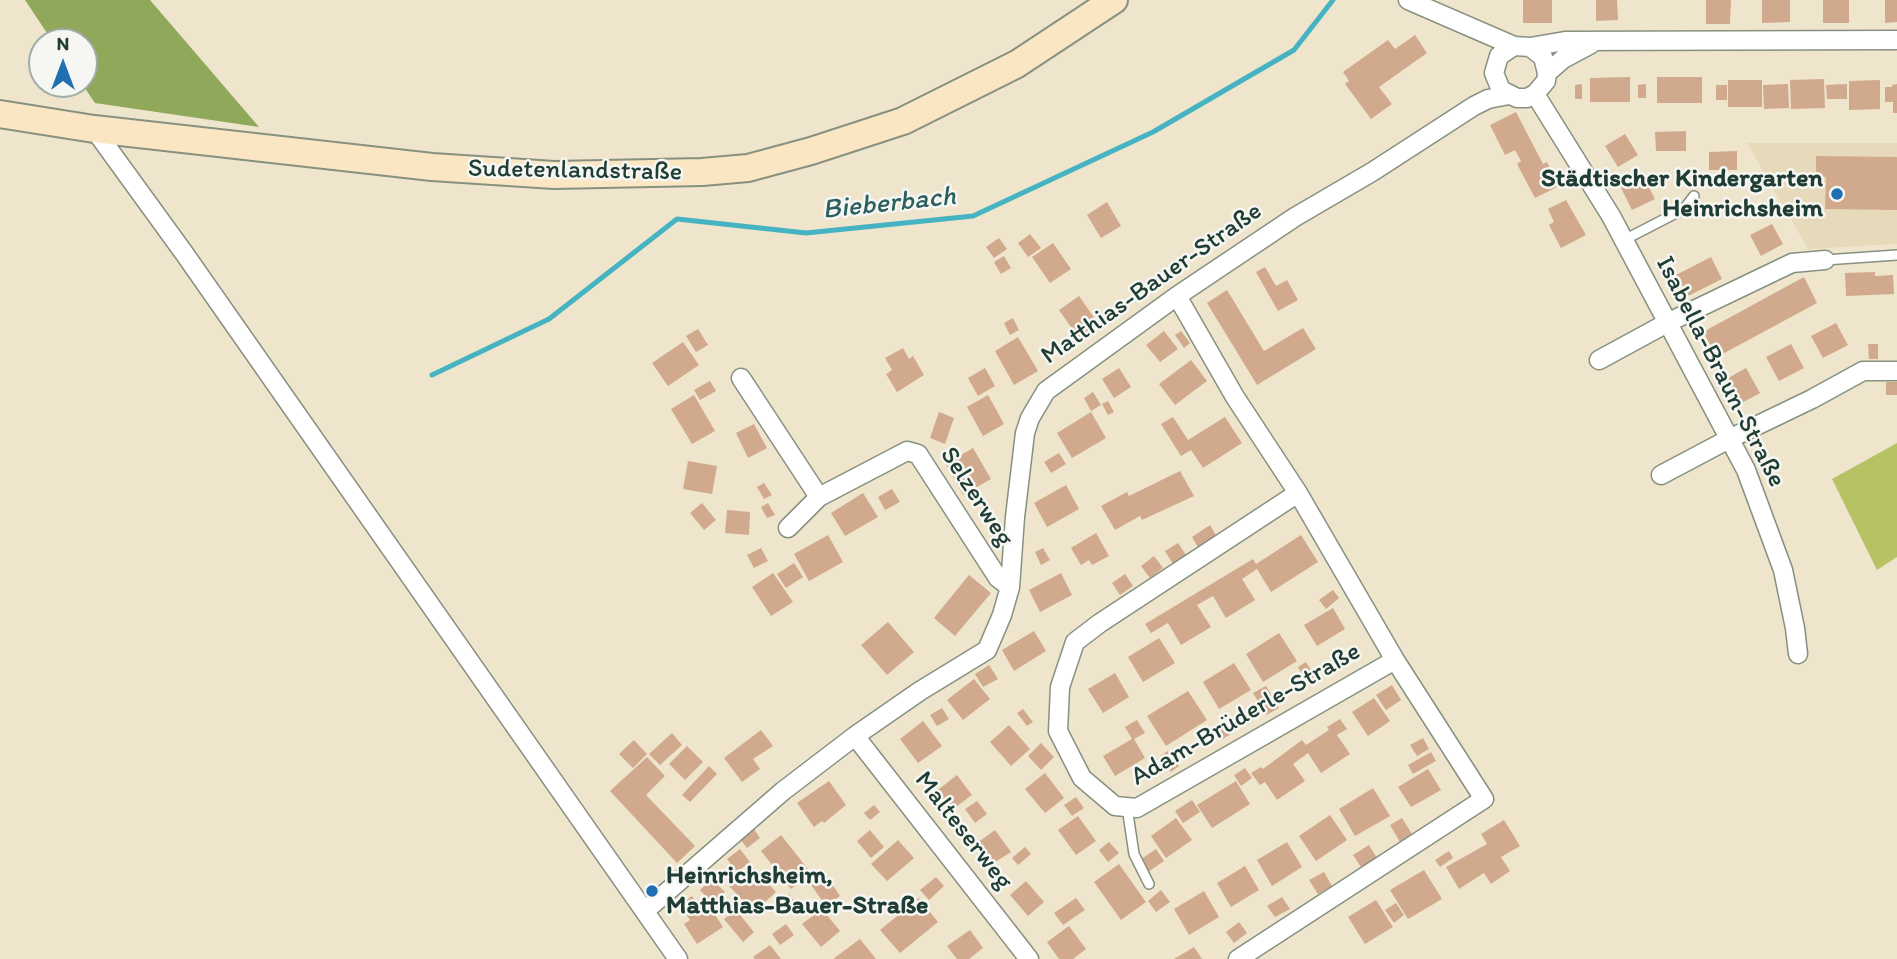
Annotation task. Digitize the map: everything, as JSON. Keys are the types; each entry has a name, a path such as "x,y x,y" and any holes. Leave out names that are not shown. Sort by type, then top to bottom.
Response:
{"street":[{"name":"Sudetenlandstraße","path":"0,114 93,129 432,167 554,175 688,173 748,168 903,121 1017,64 1114,0"},
{"path":"1408,0 1543,57 1546,81 1535,94 1527,98 1509,95 1501,90 1485,49 1458,23"},
{"path":"1495,69 1499,56 1522,46 1565,41 1897,40"},
{"path":"1547,73 1580,48 1597,42"},
{"name":"Matthias-Bauer-Straße","path":"1455,119 1482,91 1495,69"},
{"name":"Isabella-Braun-Straße","path":"1535,94 1611,216 1746,470 1783,570 1798,654"},
{"name":"Matthias-Bauer-Straße","path":"646,910 783,791 855,736 920,691 987,650 1010,587 1025,433 1046,391 1177,296 1295,217 1488,99 1509,95"},
{"path":"93,129 200,276 678,959"},
{"path":"1599,360 1667,323 1792,263 1825,260"},
{"name":"Adam-Brüderle-Straße","path":"1177,296 1235,397 1298,493 1395,660 1484,799 1238,959"},
{"path":"1661,475 1863,371 1897,371"},
{"path":"741,378 819,497"},
{"name":"Selzerweg","path":"788,528 819,497 907,451 918,454 998,578 1010,587"},
{"name":"Adam-Brüderle-Straße","path":"1298,493 1075,642 1060,687 1058,731 1082,778 1115,806 1137,808 1395,660"},
{"name":"Malteserweg","path":"855,736 1029,959"}],"lane":[{"path":"1624,240 1684,209 1694,196"},
{"path":"1825,260 1897,255"},
{"path":"1127,807 1134,854 1149,884"}],"shaded area":[{"name":"Städtischer Kindergarten Heinrichsheim","path":"1747,143 1897,143 1897,244 1808,249"}],"green space":[{"path":"25,0 150,0 259,127 95,103 92,98 98,98 98,28 44,28"},
{"path":"1897,443 1897,557 1877,570 1832,479"}],"building":[{"path":"1523,0 1552,0 1552,23 1523,23"},
{"path":"1596,0 1617,0 1618,20 1596,21"},
{"path":"1706,0 1731,0 1730,24 1706,24"},
{"path":"1762,0 1790,0 1790,22 1762,23"},
{"path":"1823,0 1849,0 1849,23 1823,23"},
{"path":"1885,0 1897,0 1897,22 1885,23"},
{"path":"1415,35 1427,53 1379,87 1392,104 1371,119 1345,84 1349,81 1343,72 1388,40 1395,49"},
{"path":"1630,77 1630,102 1590,102 1590,78"},
{"path":"1657,77 1702,77 1702,103 1657,103"},
{"path":"1824,79 1825,108 1791,109 1790,80"},
{"path":"1728,80 1762,80 1762,107 1728,107"},
{"path":"1880,80 1880,109 1849,110 1849,81"},
{"path":"1582,84 1582,99 1575,99 1575,85"},
{"path":"1646,84 1646,98 1638,98 1638,85"},
{"path":"1788,84 1789,108 1764,109 1763,85"},
{"path":"1847,84 1847,99 1827,99 1826,85"},
{"path":"1897,84 1897,113 1893,113 1893,102 1885,102 1885,87"},
{"path":"1716,85 1727,85 1727,100 1716,100"},
{"path":"1516,112 1543,164 1547,162 1559,186 1535,198 1517,164 1521,161 1515,150 1505,155 1490,125"},
{"path":"1686,131 1686,151 1656,151 1655,132"},
{"path":"1625,134 1638,155 1618,167 1605,146"},
{"path":"1737,151 1737,170 1709,170 1709,152"},
{"path":"1816,156 1897,157 1897,210 1825,209 1826,177 1816,177"},
{"path":"1639,174 1655,199 1632,210 1619,184"},
{"path":"1566,200 1586,235 1561,248 1549,225 1554,222 1548,209"},
{"path":"1107,202 1121,226 1101,238 1087,215"},
{"path":"1772,224 1783,244 1761,256 1750,235"},
{"path":"1030,234 1041,248 1028,257 1018,243"},
{"path":"999,238 1007,249 994,258 986,247"},
{"path":"1053,243 1071,269 1050,283 1032,257"},
{"path":"1004,256 1011,268 1001,274 994,262"},
{"path":"1711,257 1722,279 1688,296 1676,275"},
{"path":"1265,267 1276,286 1287,280 1298,300 1278,311 1256,272"},
{"path":"1875,272 1875,276 1893,275 1894,294 1846,296 1845,273"},
{"path":"1804,277 1817,303 1717,357 1703,332"},
{"path":"1227,290 1264,351 1303,328 1316,349 1257,385 1207,303"},
{"path":"1079,296 1100,326 1080,340 1059,310"},
{"path":"1013,318 1019,330 1010,335 1004,323"},
{"path":"1836,323 1848,345 1823,358 1811,336"},
{"path":"698,329 708,345 696,352 686,336"},
{"path":"1164,331 1178,349 1160,362 1146,345"},
{"path":"1181,331 1190,343 1184,348 1175,335"},
{"path":"1018,337 1038,371 1014,385 995,351"},
{"path":"683,342 699,365 668,386 652,363"},
{"path":"1791,344 1804,368 1779,381 1766,357"},
{"path":"1868,344 1878,344 1878,359 1869,359"},
{"path":"903,348 909,359 913,356 924,375 897,392 886,374 892,370 885,358"},
{"path":"1191,360 1207,381 1175,405 1159,384"},
{"path":"985,368 995,386 978,396 968,378"},
{"path":"1119,368 1131,387 1114,398 1102,379"},
{"path":"1746,368 1760,393 1736,406 1723,381"},
{"path":"710,381 716,391 700,400 694,390"},
{"path":"1886,382 1897,382 1897,395 1886,395"},
{"path":"1093,392 1101,405 1091,411 1084,398"},
{"path":"694,395 715,431 692,444 671,409"},
{"path":"988,395 1004,424 983,436 967,407"},
{"path":"1108,401 1114,412 1108,415 1102,404"},
{"path":"939,412 954,418 945,444 930,438"},
{"path":"1091,412 1106,438 1072,458 1057,433"},
{"path":"1173,417 1188,440 1225,417 1242,443 1203,468 1191,450 1181,456 1161,424"},
{"path":"754,424 767,448 748,458 736,433"},
{"path":"973,448 991,479 963,495 946,464"},
{"path":"1059,453 1066,464 1051,473 1044,462"},
{"path":"688,461 717,466 712,494 683,489"},
{"path":"1180,471 1194,496 1142,520 1140,516 1115,530 1101,506 1127,492 1129,496"},
{"path":"764,483 772,495 764,499 757,487"},
{"path":"1066,485 1079,509 1047,527 1034,503"},
{"path":"892,489 900,502 885,510 878,497"},
{"path":"863,493 878,517 845,536 831,513"},
{"path":"702,503 716,520 704,530 690,513"},
{"path":"768,503 775,515 767,518 761,507"},
{"path":"727,510 750,512 749,535 725,533"},
{"path":"1210,525 1217,537 1199,549 1192,537"},
{"path":"1096,533 1109,556 1092,565 1089,560 1081,565 1071,548"},
{"path":"828,535 843,562 809,581 794,554"},
{"path":"1301,535 1318,562 1271,592 1257,569 1242,579 1255,600 1226,618 1213,596 1197,605 1211,627 1181,645 1168,623 1151,633 1145,624 1253,559 1256,564"},
{"path":"1178,543 1186,555 1173,564 1165,551"},
{"path":"761,548 768,561 754,568 747,555"},
{"path":"1043,548 1050,560 1041,565 1035,552"},
{"path":"1154,556 1163,568 1150,578 1141,566"},
{"path":"794,563 803,577 786,588 777,574"},
{"path":"773,573 793,602 771,616 752,587"},
{"path":"1061,573 1072,595 1040,612 1029,590"},
{"path":"1125,574 1133,586 1120,595 1112,583"},
{"path":"969,575 991,593 955,636 934,618"},
{"path":"1333,590 1339,598 1326,609 1319,600"},
{"path":"1333,608 1345,629 1317,646 1304,625"},
{"path":"888,622 914,652 887,675 861,645"},
{"path":"1034,631 1046,651 1014,671 1002,650"},
{"path":"1279,633 1297,661 1263,682 1246,654"},
{"path":"1159,638 1175,663 1143,682 1128,657"},
{"path":"1306,662 1317,681 1309,686 1298,667"},
{"path":"1234,663 1251,690 1219,709 1203,682"},
{"path":"989,665 998,679 983,687 975,674"},
{"path":"1115,673 1129,697 1103,713 1088,689"},
{"path":"974,679 990,699 963,720 947,700"},
{"path":"1392,685 1401,700 1386,710 1376,695"},
{"path":"1266,686 1279,708 1266,715 1253,693"},
{"path":"1188,691 1207,720 1166,746 1147,716"},
{"path":"1374,698 1390,721 1368,736 1352,712"},
{"path":"942,708 949,719 937,726 930,715"},
{"path":"1023,709 1033,722 1027,726 1017,713"},
{"path":"1340,719 1347,729 1337,735 1350,754 1321,773 1308,753 1293,764 1305,781 1277,800 1265,782 1260,785 1251,773 1261,767 1263,769 1302,740 1306,745"},
{"path":"1137,720 1145,733 1134,739 1145,758 1115,776 1103,756 1132,739 1125,727"},
{"path":"923,721 942,746 918,763 900,739"},
{"path":"1228,721 1234,732 1221,740 1214,728"},
{"path":"1009,725 1030,749 1011,766 990,742"},
{"path":"761,730 773,746 753,759 760,769 742,782 724,758"},
{"path":"672,733 682,745 660,765 649,754"},
{"path":"1423,738 1429,749 1417,756 1410,745"},
{"path":"634,740 647,754 633,768 619,754"},
{"path":"1041,743 1054,757 1041,770 1028,756"},
{"path":"687,746 703,762 685,780 669,764"},
{"path":"1168,751 1179,766 1171,772 1160,756"},
{"path":"1431,752 1436,761 1413,774 1408,765"},
{"path":"647,757 665,776 646,795 695,846 677,863 610,791"},
{"path":"709,766 717,774 690,802 682,795"},
{"path":"1245,768 1252,778 1241,786 1234,775"},
{"path":"1428,769 1441,790 1411,807 1398,787"},
{"path":"1045,773 1064,798 1045,813 1025,789"},
{"path":"957,775 972,795 949,812 934,793"},
{"path":"829,781 846,805 824,823 822,821 814,827 797,803"},
{"path":"1236,781 1250,804 1212,828 1197,805"},
{"path":"1373,788 1390,816 1355,836 1339,809"},
{"path":"1076,797 1084,808 1072,816 1064,805"},
{"path":"1192,800 1200,812 1183,823 1175,811"},
{"path":"977,801 987,814 975,823 965,809"},
{"path":"874,805 880,812 870,820 864,813"},
{"path":"1330,815 1347,840 1316,861 1299,836"},
{"path":"1078,816 1096,841 1076,855 1058,830"},
{"path":"1176,818 1192,840 1166,858 1151,836"},
{"path":"1402,818 1412,834 1400,842 1390,825"},
{"path":"1504,820 1520,846 1501,857 1510,871 1491,884 1484,873 1459,889 1446,867 1487,844 1481,834"},
{"path":"751,825 760,838 747,848 737,835"},
{"path":"870,830 884,847 871,858 857,841"},
{"path":"995,830 1011,852 992,864 977,843"},
{"path":"781,835 811,873 791,889 761,851"},
{"path":"898,840 914,858 887,881 871,864"},
{"path":"1109,842 1119,853 1108,862 1099,850"},
{"path":"1287,842 1302,867 1272,886 1257,860"},
{"path":"1369,845 1377,858 1361,867 1353,855"},
{"path":"1025,847 1031,854 1018,865 1012,858"},
{"path":"740,849 750,862 737,872 727,859"},
{"path":"1156,849 1164,861 1148,872 1140,860"},
{"path":"1449,851 1453,858 1440,867 1435,860"},
{"path":"1119,864 1146,902 1121,920 1094,882"},
{"path":"751,865 776,892 754,912 729,886"},
{"path":"1245,866 1259,890 1231,907 1217,883"},
{"path":"1424,870 1442,899 1408,919 1390,890"},
{"path":"824,872 840,896 826,906 809,882"},
{"path":"1324,872 1332,886 1318,894 1309,880"},
{"path":"936,877 944,886 929,900 920,890"},
{"path":"712,879 725,892 713,904 700,890"},
{"path":"1026,881 1044,902 1028,916 1010,895"},
{"path":"1161,890 1170,902 1156,912 1148,901"},
{"path":"1204,891 1219,917 1189,935 1174,909"},
{"path":"789,894 800,909 793,914 782,899"},
{"path":"692,896 703,912 710,907 723,927 697,944 684,924 690,920 679,905"},
{"path":"1282,897 1290,909 1275,917 1267,906"},
{"path":"919,898 938,922 900,953 880,930"},
{"path":"1076,898 1085,910 1063,925 1054,913"},
{"path":"1376,900 1393,927 1365,944 1348,917"},
{"path":"1396,903 1404,915 1394,923 1385,910"},
{"path":"822,909 840,931 821,947 802,924"},
{"path":"736,910 754,932 743,942 724,919"},
{"path":"1239,922 1247,933 1234,943 1226,932"},
{"path":"786,924 794,935 780,945 772,934"},
{"path":"1069,926 1086,949 1073,959 1059,959 1047,942"},
{"path":"970,930 983,948 969,959 957,959 947,946"},
{"path":"860,939 876,959 833,959"},
{"path":"770,945 781,959 753,957"},
{"path":"1194,947 1202,959 1174,959"}],"waterway":[{"name":"Bieberbach","path":"432,375 549,319 677,219 806,233 973,216 1153,132 1294,50 1333,0"}],"place":[{"name":"Städtischer Kindergarten Heinrichsheim","path":"1837,194"},
{"name":"Heinrichsheim, Matthias-Bauer-Straße","path":"652,891"}]}
